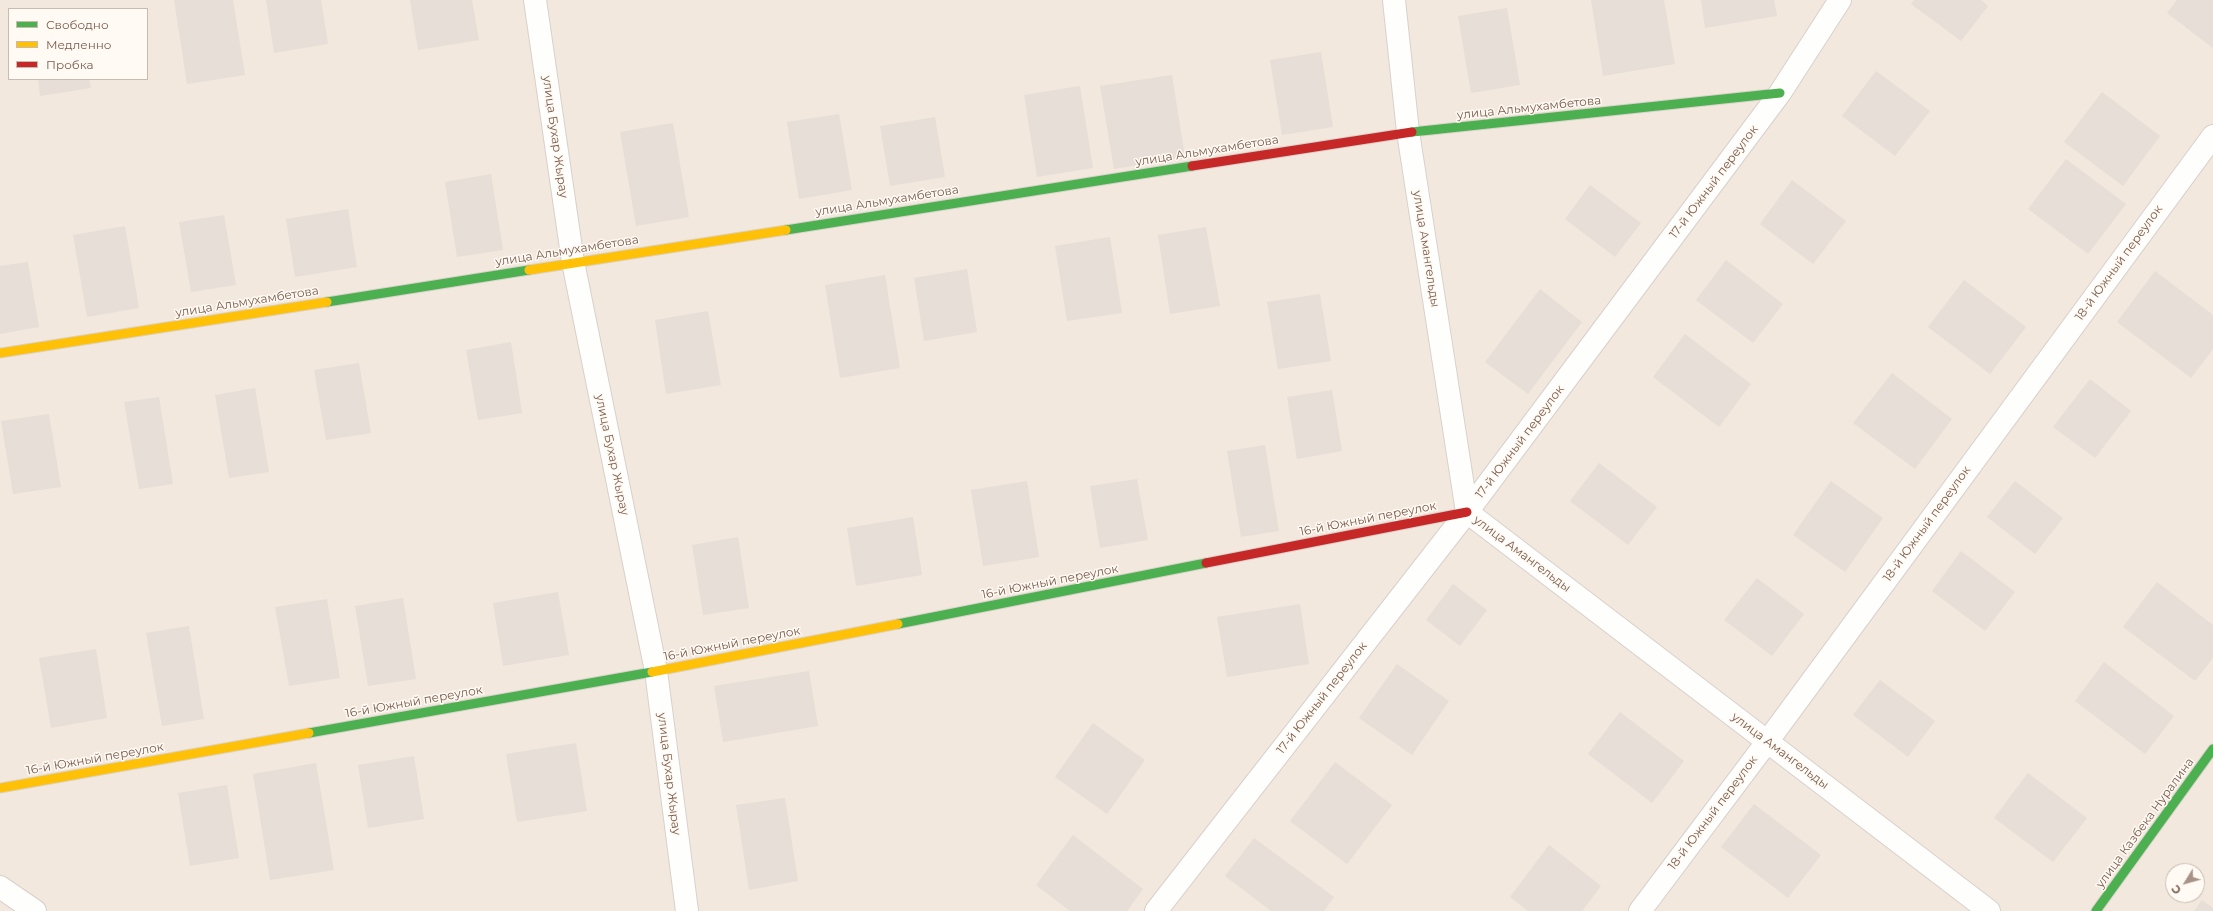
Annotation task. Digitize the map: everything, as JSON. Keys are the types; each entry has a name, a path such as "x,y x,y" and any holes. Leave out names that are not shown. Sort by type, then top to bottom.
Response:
{"street":[{"name":"улица Бухар Жырау","path":"535,0 573,262 656,671 687,911"},
{"name":"улица Амангельды","path":"1394,0 1408,132 1467,512 1989,911"},
{"name":"17-й Южный переулок","path":"1156,911 1467,512 1780,93 1840,0"},
{"name":"улица Альмухамбетова","path":"0,353 1408,132 1780,93"},
{"name":"18-й Южный переулок","path":"1640,911 1767,742 2213,136"},
{"name":"16-й Южный переулок","path":"0,788 656,671 1467,512"},
{"name":"улица Казбека Нуралина","path":"2096,911 2213,749"},
{"path":"0,887 35,911"}],"shaded area":[{"path":"0,0 2213,0 2213,911 0,911"}],"building":[{"path":"174,0 233,0 245,75 187,84"},
{"path":"266,0 321,0 328,44 274,53"},
{"path":"410,0 472,0 479,40 418,50"},
{"path":"1591,0 1664,0 1675,64 1603,76"},
{"path":"1701,0 1774,0 1777,16 1705,28"},
{"path":"1914,0 1981,0 1988,6 1961,41 1911,4"},
{"path":"2177,0 2213,0 2213,48 2167,13"},
{"path":"1507,8 1520,85 1471,93 1458,16"},
{"path":"1321,52 1333,127 1282,135 1270,60"},
{"path":"1876,71 1930,111 1895,156 1842,116"},
{"path":"1172,75 1185,157 1114,169 1100,86"},
{"path":"38,80 89,80 91,88 40,96"},
{"path":"1080,86 1093,168 1037,177 1024,95"},
{"path":"2102,92 2160,136 2123,186 2064,142"},
{"path":"839,114 852,190 799,199 787,122"},
{"path":"935,117 945,177 890,186 880,126"},
{"path":"673,123 689,217 636,226 620,132"},
{"path":"2066,159 2126,204 2088,254 2028,209"},
{"path":"491,174 503,250 457,257 445,182"},
{"path":"1792,180 1846,221 1813,264 1760,224"},
{"path":"1590,185 1641,223 1615,257 1565,219"},
{"path":"348,209 357,267 295,277 286,219"},
{"path":"224,215 236,285 191,292 179,222"},
{"path":"125,226 139,308 87,317 73,235"},
{"path":"1206,227 1220,306 1170,314 1158,235"},
{"path":"1110,237 1122,313 1067,321 1055,246"},
{"path":"1726,260 1783,304 1753,343 1696,300"},
{"path":"28,262 39,327 0,334 0,266"},
{"path":"967,269 977,332 924,341 914,278"},
{"path":"2155,271 2213,315 2213,349 2191,378 2117,322"},
{"path":"885,275 900,368 840,378 825,285"},
{"path":"1964,280 2026,327 1990,374 1928,327"},
{"path":"1540,289 1582,322 1528,394 1485,362"},
{"path":"1320,294 1331,361 1278,369 1267,302"},
{"path":"708,311 721,385 666,394 655,320"},
{"path":"1685,334 1751,384 1719,427 1653,377"},
{"path":"511,342 522,413 478,420 466,350"},
{"path":"359,363 371,433 326,440 314,370"},
{"path":"1892,373 1952,419 1915,469 1853,423"},
{"path":"2090,379 2131,411 2095,458 2053,427"},
{"path":"255,388 269,472 229,478 215,395"},
{"path":"1332,390 1342,451 1297,459 1287,397"},
{"path":"159,397 173,484 139,489 124,402"},
{"path":"49,414 61,487 13,494 1,421"},
{"path":"1265,445 1279,531 1241,537 1227,451"},
{"path":"1599,463 1657,507 1628,545 1570,501"},
{"path":"1137,479 1148,540 1100,548 1090,486"},
{"path":"1027,481 1039,557 983,566 971,490"},
{"path":"1831,481 1883,518 1845,572 1793,535"},
{"path":"2015,481 2063,518 2035,554 1987,517"},
{"path":"913,517 922,575 856,586 847,528"},
{"path":"738,537 749,608 703,615 692,545"},
{"path":"1961,551 2015,592 1985,631 1932,591"},
{"path":"1757,578 1804,614 1772,656 1724,620"},
{"path":"2157,582 2213,625 2213,658 2195,681 2123,627"},
{"path":"1453,584 1487,610 1460,646 1426,620"},
{"path":"558,592 569,655 503,666 493,603"},
{"path":"403,598 416,679 368,686 355,606"},
{"path":"327,599 340,678 289,686 275,607"},
{"path":"1300,604 1309,664 1227,677 1217,617"},
{"path":"189,626 204,719 162,726 146,633"},
{"path":"96,649 107,718 51,728 39,658"},
{"path":"2104,662 2174,716 2145,754 2075,701"},
{"path":"1397,664 1449,701 1412,755 1359,718"},
{"path":"809,671 818,726 723,742 714,686"},
{"path":"1880,680 1935,721 1908,757 1853,715"},
{"path":"1620,712 1684,761 1652,803 1588,754"},
{"path":"1093,723 1145,760 1107,814 1055,777"},
{"path":"576,743 587,811 517,822 506,754"},
{"path":"414,756 424,819 368,828 358,765"},
{"path":"1335,762 1392,805 1347,864 1290,821"},
{"path":"316,763 334,870 270,880 253,774"},
{"path":"2028,773 2087,818 2053,862 1994,818"},
{"path":"227,785 239,858 190,866 178,793"},
{"path":"785,798 798,881 749,890 736,805"},
{"path":"1754,804 1821,855 1788,898 1721,847"},
{"path":"1073,835 1143,889 1127,911 1070,911 1036,885"},
{"path":"1254,838 1334,897 1324,911 1271,911 1225,876"},
{"path":"1549,845 1601,886 1582,911 1528,911 1510,897"},
{"path":"2205,902 2213,908 2213,911 2194,911 2200,903"}],"traffic: fast":[{"path":"1412,132 1780,93"},
{"path":"786,230 1192,166"},
{"path":"327,302 529,270"},
{"path":"898,624 1206,563"},
{"path":"309,733 652,672"},
{"path":"2096,911 2213,749"}],"traffic: slow":[{"path":"529,270 786,230"},
{"path":"0,353 327,302"},
{"path":"652,672 898,624"},
{"path":"0,788 309,733"}],"traffic: jam":[{"path":"1192,166 1412,132"},
{"path":"1206,563 1467,512"}]}
